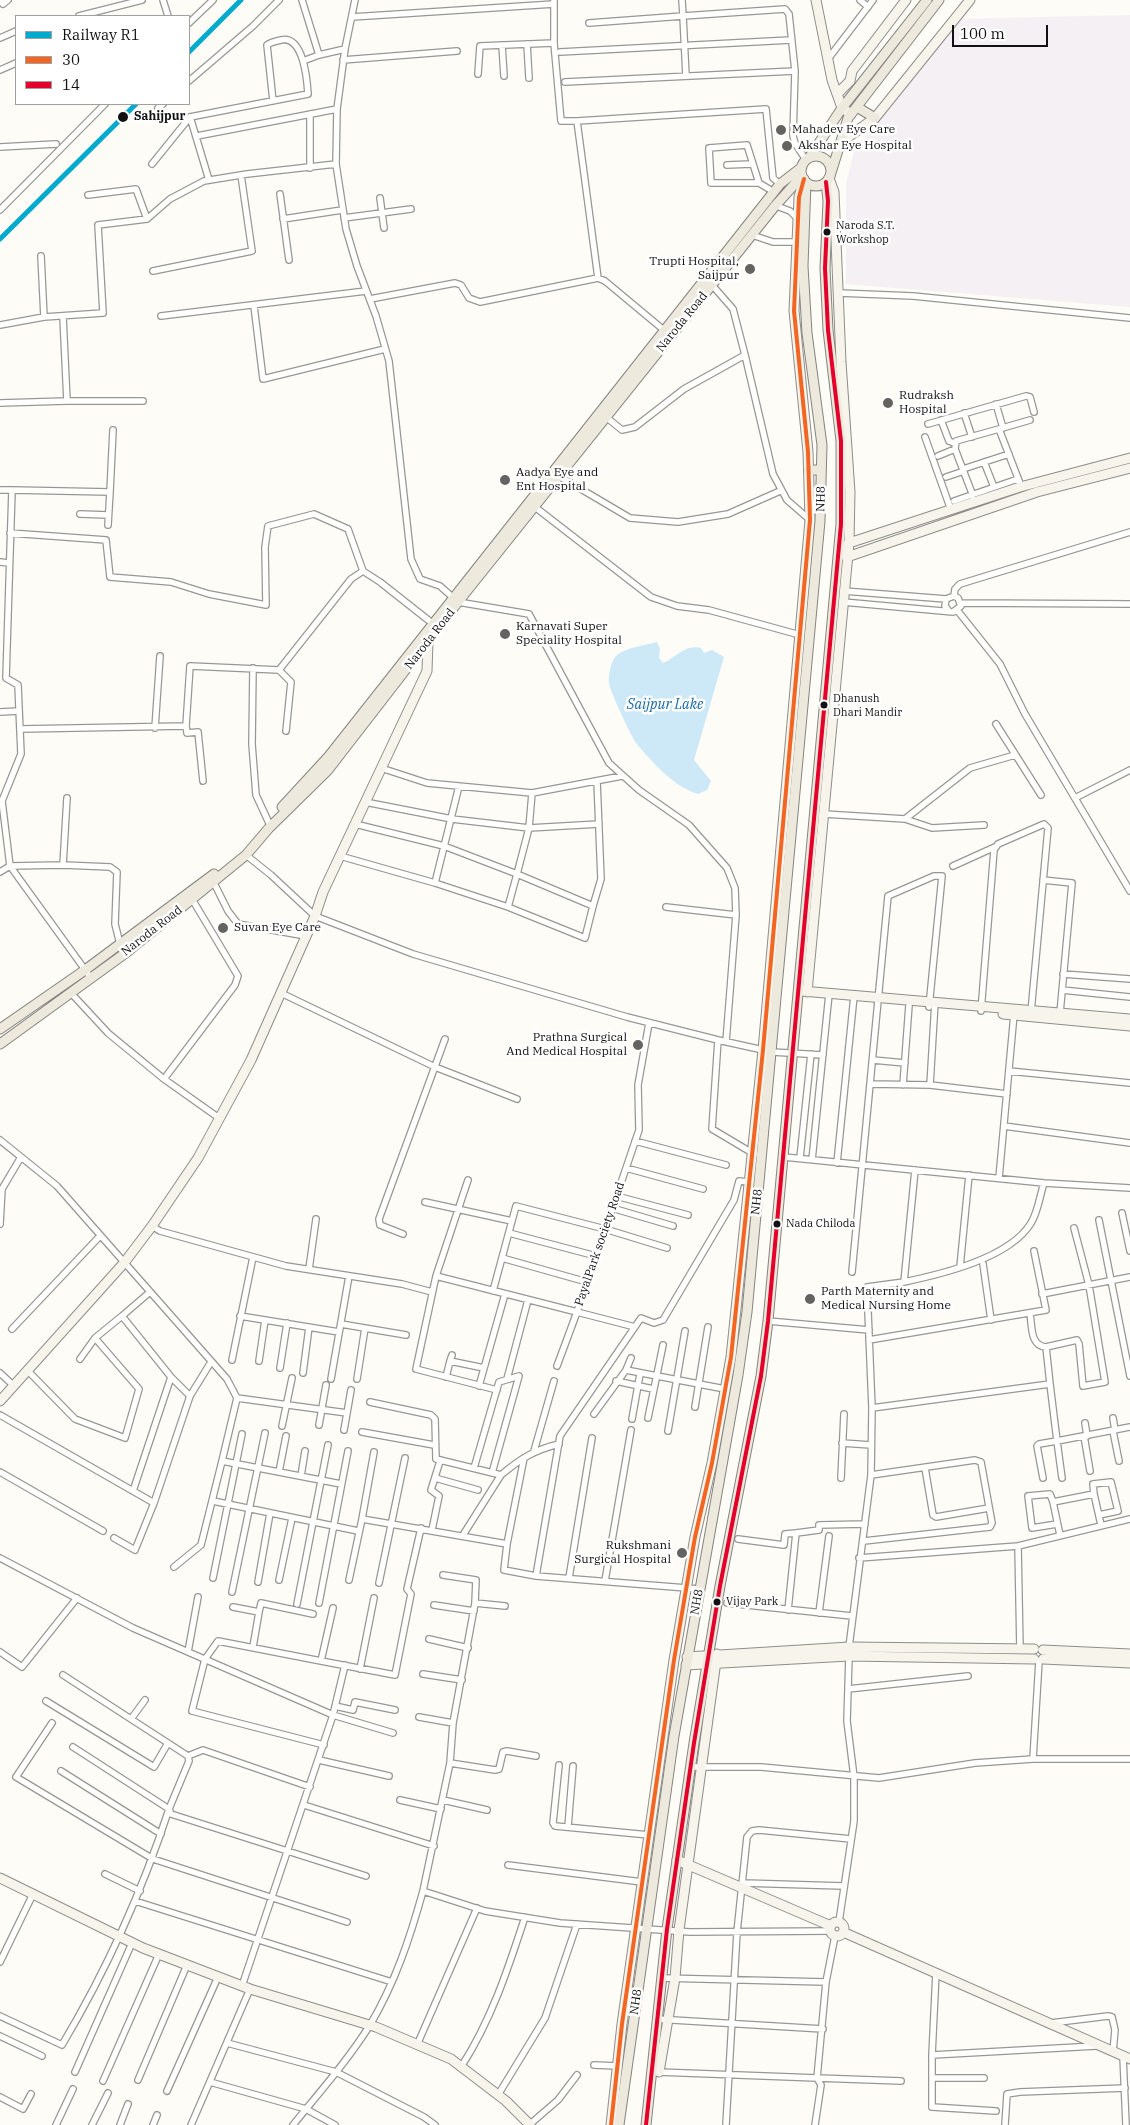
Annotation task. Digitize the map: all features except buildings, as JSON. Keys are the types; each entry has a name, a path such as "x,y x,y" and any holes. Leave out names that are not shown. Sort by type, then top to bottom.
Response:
{"main road":[{"path":"805,170 842,108 927,0"},
{"path":"805,170 815,186 829,178 854,110 939,0"},
{"path":"850,81 858,88"},
{"path":"854,110 875,118"},
{"path":"805,170 822,158 829,164 829,178"},
{"name":"Naroda Road","path":"0,1044 71,993 120,944 244,853 328,756 432,623 455,600 560,476 774,195 805,170"},
{"name":"Naroda Road","path":"0,1030 88,974 192,899 244,853 328,770 428,642 455,600 665,331 712,284 752,235 774,195 805,170"},
{"name":"NH8","path":"619,2125 686,1661 738,1375 762,1159 767,1051 820,520 822,445 807,333 803,266 805,170"},
{"name":"NH8","path":"646,2125 655,2072 656,2019 677,1860 696,1767 712,1659 768,1358 768,1321 792,1052 803,992 829,649 843,554 841,441 828,330 825,268 829,178"},
{"path":"809,470 821,470"},
{"path":"829,649 839,650"}],"street":[{"path":"0,0 3,4 8,0"},
{"path":"83,15 142,0"},
{"path":"163,0 168,15"},
{"path":"190,22 212,0"},
{"path":"190,80 253,26 279,0"},
{"path":"302,0 319,55"},
{"path":"355,0 343,60 337,109 336,164 344,218 357,266 370,299 389,361 411,559 420,579 440,586 455,600 529,614 609,763 622,776 689,825 727,868 735,888 736,915 726,1042"},
{"path":"682,0 686,76"},
{"path":"816,0 837,94 842,108 854,110"},
{"path":"860,0 868,7"},
{"path":"828,59 873,0"},
{"path":"837,94 850,81 852,71 906,0"},
{"path":"841,142 875,118 970,0"},
{"path":"352,17 554,2 554,43 561,121 764,109 767,111 774,195"},
{"path":"589,23 787,9 795,71 793,136 805,170 799,197 794,311 809,470 810,520 767,1051 752,1152 731,1357 686,1588 642,1882 611,2125"},
{"path":"0,38 15,31"},
{"path":"152,164 190,117 273,101 308,94 303,61 293,41 289,38 270,43 267,46 273,101"},
{"path":"560,52 791,40"},
{"path":"478,74 480,46 554,43"},
{"path":"527,44 528,78"},
{"path":"502,45 504,76"},
{"path":"303,61 345,49"},
{"path":"343,60 457,51"},
{"path":"0,70 15,63"},
{"path":"565,82 795,71"},
{"path":"0,210 104,105"},
{"path":"197,136 337,109"},
{"path":"310,114 310,168"},
{"path":"190,117 209,180"},
{"path":"577,121 598,278"},
{"path":"0,148 56,144"},
{"path":"759,183 711,183 709,148 747,145 751,164 759,183 798,219"},
{"path":"0,325 44,317 103,313 98,225 147,219 170,199 209,180 336,164"},
{"path":"727,165 751,164"},
{"path":"153,271 252,251 241,175"},
{"path":"829,178 834,192 850,492 849,543 843,554 844,591 839,650 824,814 803,992 881,999 889,998 1130,1026"},
{"path":"88,196 136,189 147,219"},
{"path":"280,194 289,260"},
{"path":"380,198 384,228"},
{"path":"344,218 411,209"},
{"path":"283,219 342,210"},
{"path":"752,235 773,242 796,242"},
{"path":"41,256 44,317"},
{"path":"370,299 455,283 461,285 469,298 480,302 598,278 605,281 665,331"},
{"path":"712,284 733,309 772,474 780,492 810,520"},
{"path":"161,316 366,291"},
{"path":"839,293 913,296 1130,318"},
{"path":"254,306 263,379 386,349"},
{"path":"64,317 67,401"},
{"path":"606,417 622,430 635,428 684,390 745,355"},
{"path":"928,424 1028,396 1034,412"},
{"path":"0,403 143,401"},
{"path":"996,404 1001,428 1020,482"},
{"path":"964,413 972,437"},
{"path":"941,420 949,441 955,446 974,497"},
{"path":"938,456 972,437 1030,420"},
{"path":"108,525 113,430"},
{"path":"925,437 952,505"},
{"path":"946,477 1009,454"},
{"path":"974,497 994,487 1130,458"},
{"path":"984,462 994,487"},
{"path":"843,554 1037,492 1130,468"},
{"path":"560,476 630,518 678,522 728,514 780,492"},
{"path":"849,543 1020,482"},
{"path":"0,490 110,492"},
{"path":"12,490 3,636 6,678 18,685 21,754 2,801 2,817 10,866 88,974"},
{"path":"535,507 651,597 676,606 709,610 800,635"},
{"path":"80,514 108,515"},
{"path":"10,533 106,540 110,577 171,582 209,594 266,604 265,547 268,526 314,514 348,529 363,571 432,623"},
{"path":"954,596 954,589 960,584 1130,532"},
{"path":"0,562 9,563"},
{"path":"279,670 351,579 363,571"},
{"path":"844,591 946,599 954,596"},
{"path":"954,596 961,603"},
{"path":"946,599 945,604 948,610"},
{"path":"843,602 958,610"},
{"path":"961,603 1130,604"},
{"path":"958,610 961,603"},
{"path":"958,610 1000,664 1025,714 1130,891"},
{"path":"0,1401 124,1263 152,1226 198,1158 251,1060 315,916 323,892 427,671 428,642"},
{"path":"155,728 160,656"},
{"path":"203,781 198,732 186,733 190,666 279,670 291,682 286,730"},
{"path":"253,668 252,744 256,795 269,822"},
{"path":"0,712 20,710"},
{"path":"996,724 1041,796"},
{"path":"20,730 186,726"},
{"path":"905,819 970,768 1015,755"},
{"path":"381,768 427,783 532,793 622,776"},
{"path":"1075,798 1130,770"},
{"path":"340,856 435,883 508,907 585,938 601,879 597,781"},
{"path":"435,883 459,786"},
{"path":"508,907 530,828 532,793"},
{"path":"63,865 67,798"},
{"path":"365,802 452,819 530,828 599,824"},
{"path":"824,814 905,819 932,828 984,824"},
{"path":"355,824 444,846 593,906"},
{"path":"953,866 1044,824 1048,828 1031,1014"},
{"path":"981,1009 995,847"},
{"path":"244,853 315,916 413,954 649,1023 726,1042 767,1051 823,1055"},
{"path":"0,872 10,866 63,865 110,867 117,872 115,924 120,944"},
{"path":"852,1272 881,999 888,896 934,876 942,876 932,1004 930,1086"},
{"path":"1044,880 1072,883 1060,1013"},
{"path":"213,881 228,911 238,924 306,936"},
{"path":"164,1079 236,985 238,976 192,899"},
{"path":"666,907 736,915"},
{"path":"1063,974 1130,979"},
{"path":"1062,990 1130,997"},
{"path":"71,993 108,1033 164,1079 219,1118"},
{"path":"281,993 435,1067 517,1099"},
{"path":"812,1160 829,994"},
{"path":"837,1162 854,996"},
{"path":"881,999 888,1003 909,1005 932,1004"},
{"path":"903,1085 909,1005"},
{"path":"1000,1178 1014,1012"},
{"path":"1031,1014 1060,1013 1130,1019"},
{"name":"PayalPark society Road","path":"436,1276 577,1312 639,1130 638,1085 649,1023"},
{"path":"403,1234 380,1225 379,1219 445,1039"},
{"path":"718,1040 712,1128 762,1159"},
{"path":"800,1158 811,1054"},
{"path":"874,1060 905,1063"},
{"path":"1009,1071 1130,1083"},
{"path":"871,1084 930,1086 1007,1094"},
{"path":"1004,1126 1130,1143"},
{"path":"0,1140 57,1186 227,1379 237,1398 201,1545 174,1567"},
{"path":"634,1141 726,1165"},
{"path":"0,1224 1,1189 20,1157"},
{"path":"784,1157 1044,1183 1130,1188"},
{"path":"626,1168 704,1189"},
{"path":"904,1282 915,1170"},
{"path":"960,1267 969,1175"},
{"path":"468,1180 436,1276 416,1369 497,1390"},
{"path":"536,1576 558,1444 566,1427 641,1318 654,1323 663,1320 734,1200 739,1181 749,1182"},
{"path":"815,2125 821,2085 817,2078 826,1982 854,1821 854,1777 847,1721 852,1616 859,1558 864,1541 871,1476 872,1408 867,1287 904,1282 960,1267 1015,1242 1032,1223 1044,1183"},
{"path":"616,1196 688,1215"},
{"path":"425,1202 458,1211 512,1221"},
{"path":"493,1291 516,1206 605,1229 666,1248"},
{"path":"612,1208 673,1226"},
{"path":"1122,1213 1130,1251"},
{"path":"309,1269 316,1219"},
{"path":"1099,1220 1130,1376"},
{"path":"152,1226 160,1231 253,1257 309,1269 402,1284 432,1292"},
{"path":"1030,1313 1035,1343 1039,1347 1077,1340 1083,1386 1106,1382 1089,1285 1074,1228"},
{"path":"509,1233 596,1256"},
{"path":"12,1329 100,1236"},
{"path":"869,1340 1046,1310 1034,1251"},
{"path":"232,1360 253,1257"},
{"path":"502,1258 587,1282"},
{"path":"984,1264 991,1320"},
{"path":"331,1379 349,1276"},
{"path":"1042,1294 1130,1277"},
{"path":"80,1359 95,1338 150,1292"},
{"path":"479,1386 506,1294"},
{"path":"507,1379 528,1300"},
{"path":"557,1366 577,1312 635,1327"},
{"path":"122,1316 171,1377 190,1396"},
{"path":"240,1316 339,1332"},
{"path":"259,1361 265,1320"},
{"path":"768,1321 869,1330"},
{"path":"280,1368 287,1323"},
{"path":"341,1324 406,1334"},
{"path":"303,1373 309,1327"},
{"path":"695,1408 708,1327"},
{"path":"357,1379 365,1328"},
{"path":"668,1431 685,1331"},
{"path":"28,1372 75,1418 124,1438 139,1389 95,1338"},
{"path":"648,1418 663,1345"},
{"path":"1046,1347 1062,1478"},
{"path":"446,1377 451,1358 484,1368"},
{"path":"594,1414 616,1381 626,1370 631,1358"},
{"path":"114,1538 135,1550 154,1503 190,1396 211,1362"},
{"path":"626,1370 725,1389"},
{"path":"0,1372 14,1386"},
{"path":"632,1419 640,1374"},
{"path":"474,1468 499,1382 519,1376 492,1473"},
{"path":"133,1491 171,1377"},
{"path":"282,1426 292,1378"},
{"path":"534,1451 554,1381"},
{"path":"616,1381 653,1390"},
{"path":"872,1408 1050,1384"},
{"path":"319,1425 326,1385"},
{"path":"344,1430 351,1390"},
{"path":"237,1398 347,1413"},
{"path":"370,1402 431,1415 435,1419 434,1445 436,1459 501,1476"},
{"path":"841,1478 844,1414"},
{"path":"0,1415 154,1503"},
{"path":"1113,1418 1119,1461"},
{"path":"1085,1423 1090,1471"},
{"path":"1043,1478 1037,1446 1039,1444 1130,1427"},
{"path":"604,1581 631,1430"},
{"path":"362,1432 434,1445"},
{"path":"232,1592 265,1433"},
{"path":"213,1578 242,1434"},
{"path":"279,1472 286,1436"},
{"path":"568,1578 592,1438"},
{"path":"842,1443 872,1445"},
{"path":"463,1535 501,1476 534,1451 558,1444"},
{"path":"297,1604 328,1446"},
{"path":"301,1476 305,1451"},
{"path":"318,1603 348,1451"},
{"path":"349,1580 374,1452"},
{"path":"379,1583 405,1458"},
{"path":"524,1458 507,1544 504,1570 536,1576 699,1589"},
{"path":"864,1541 990,1527 992,1524 981,1462 975,1460 871,1476"},
{"path":"222,1461 341,1484"},
{"path":"432,1530 439,1496 431,1490 440,1461"},
{"path":"925,1468 933,1516 989,1508"},
{"path":"0,1472 103,1531"},
{"path":"435,1478 478,1490"},
{"path":"1098,1516 1118,1511 1111,1482 1093,1484 1098,1516 1101,1525"},
{"path":"1057,1524 1032,1528 1028,1496 1050,1494 1060,1535"},
{"path":"1053,1502 1094,1494"},
{"path":"213,1501 358,1531"},
{"path":"258,1582 270,1514"},
{"path":"279,1580 292,1518"},
{"path":"362,1519 507,1544"},
{"path":"859,1558 1018,1546 1130,1519"},
{"path":"738,1539 784,1544 785,1534 818,1530 818,1525 866,1524"},
{"path":"324,1745 194,1713 192,1711 205,1658 218,1640 394,1675 412,1594 407,1589 421,1528"},
{"path":"788,1610 796,1533"},
{"path":"819,1613 829,1536"},
{"path":"1018,1546 1019,1658"},
{"path":"0,1558 133,1628 333,1715 394,1733"},
{"path":"293,2125 336,2072 369,2025 392,1982 408,1942 423,1891 450,1763 453,1723 475,1603 476,1580 443,1575"},
{"path":"188,1652 198,1597"},
{"path":"0,1652 22,1666 77,1598"},
{"path":"360,1668 374,1598"},
{"path":"253,1647 261,1603 313,1614"},
{"path":"475,1603 505,1606"},
{"path":"727,1603 852,1616"},
{"path":"434,1605 474,1611"},
{"path":"233,1607 259,1612"},
{"path":"321,1661 333,1608"},
{"path":"429,1639 468,1648"},
{"path":"686,1661 849,1651 1020,1649 1039,1656 1130,1663"},
{"path":"849,1651 1019,1658 1130,1654"},
{"path":"1033,1759 1039,1656"},
{"path":"191,2125 227,2043 246,1987 258,1940 324,1745 336,1706 345,1666"},
{"path":"423,1674 462,1680"},
{"path":"63,1675 188,1756"},
{"path":"848,1689 968,1676"},
{"path":"131,1719 145,1700"},
{"path":"46,1701 154,1768 168,1743"},
{"path":"336,1706 353,1710 355,1702 395,1710"},
{"path":"419,1717 453,1723"},
{"path":"52,1722 16,1777 153,1859 347,1922"},
{"path":"73,1747 169,1810 171,1814 366,1876"},
{"path":"188,1756 204,1750 310,1787"},
{"path":"450,1763 495,1770 499,1769 503,1752 536,1756"},
{"path":"0,2016 62,2046 120,1937 140,1891 189,1760 188,1756"},
{"path":"901,2080 655,2072 670,2020 688,1865 696,1767 761,1767 879,1778 975,1763 1033,1759 1130,1759"},
{"path":"319,1760 389,1776"},
{"path":"559,1765 553,1823 555,1826 649,1834"},
{"path":"568,1827 573,1766"},
{"path":"61,1771 161,1834"},
{"path":"400,1800 441,1809"},
{"path":"443,1800 487,1810"},
{"path":"304,1805 434,1846"},
{"path":"726,2125 737,1932 745,1843 752,1831 759,1830 851,1839"},
{"path":"677,1860 742,1886 1126,2058 1125,2088 1128,2116 1126,2125"},
{"path":"508,1865 642,1882"},
{"path":"106,1874 140,1891"},
{"path":"0,1878 132,1943 186,1965 246,1987 369,2025 452,2059 498,2095 530,2125 558,2100 577,2075"},
{"path":"742,1886 843,1886"},
{"path":"423,1891 477,1908 577,1924 737,1932 836,1929"},
{"path":"0,1962 33,1894"},
{"path":"135,1902 392,1982"},
{"path":"418,2045 477,1908"},
{"path":"461,2067 475,2046 504,1980 525,1917"},
{"path":"498,2095 545,2018 577,1924"},
{"path":"75,2072 132,1943"},
{"path":"103,2081 159,1954"},
{"path":"138,2080 186,1965"},
{"path":"936,1972 932,2054 932,2107 996,2111"},
{"path":"166,2091 218,1977"},
{"path":"661,1978 826,1982"},
{"path":"1049,2024 1112,2017 1116,2030 1113,2052"},
{"path":"656,2019 823,2029"},
{"path":"0,2036 42,2056"},
{"path":"227,2043 336,2072 424,2117 435,2125"},
{"path":"932,2054 1098,2046"},
{"path":"594,2065 618,2066"},
{"path":"932,2078 984,2078"},
{"path":"210,2082 306,2109 336,2125"},
{"path":"1005,2125 1007,2094 1125,2088"},
{"path":"56,2125 73,2089"},
{"path":"0,2097 23,2109 31,2094"},
{"path":"92,2125 108,2094"},
{"path":"120,2125 128,2104"},
{"path":"153,2125 157,2115"}],"shaded area":[{"path":"1130,15 1130,307 846,284 846,184 854,152 954,19"}],"water":[{"name":"Saijpur Lake","path":"657,642 660,649 659,658 663,663 686,649 695,647 701,648 704,653 712,650 724,657 694,760 711,781 707,790 698,794 689,791 672,780 656,766 636,743 621,714 609,684 610,668 617,655 630,649"}],"rail line":[{"name":"R1","path":"190,51 241,0"},
{"name":"R1","path":"0,239 135,105"}],"transit line":[{"name":"30","path":"611,2125 622,2024 674,1660 695,1537 712,1463 731,1357 763,1050 810,520 808,452 794,311 799,197 804,179"},
{"name":"14","path":"646,2125 667,1929 694,1743 720,1586 761,1376 768,1321 841,524 841,441 828,330 825,268 828,201 826,182"}],"place":[{"name":"Sahijpur","path":"123,117"},
{"name":"Mahadev Eye Care","path":"781,130"},
{"name":"Akshar Eye Hospital","path":"787,146"},
{"name":"Naroda S.T. Workshop","path":"827,232"},
{"name":"Trupti Hospital, Saijpur","path":"750,269"},
{"name":"Rudraksh Hospital","path":"888,403"},
{"name":"Aadya Eye and Ent Hospital","path":"505,480"},
{"name":"Karnavati Super Speciality Hospital","path":"505,634"},
{"name":"Dhanush Dhari Mandir","path":"824,705"},
{"name":"Suvan Eye Care","path":"223,928"},
{"name":"Prathna Surgical And Medical Hospital","path":"638,1045"},
{"name":"Nada Chiloda","path":"777,1224"},
{"name":"Parth Maternity and Medical Nursing Home","path":"810,1299"},
{"name":"Rukshmani Surgical Hospital","path":"682,1553"},
{"name":"Vijay Park","path":"717,1602"}]}
